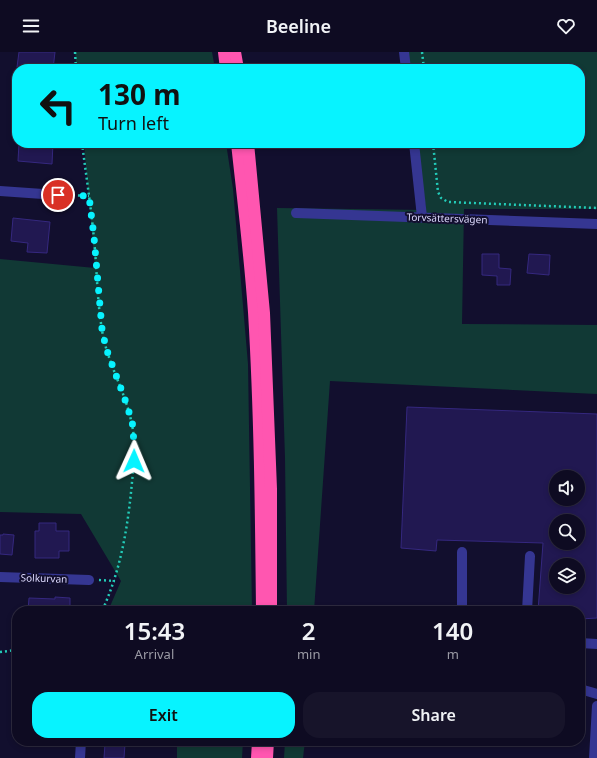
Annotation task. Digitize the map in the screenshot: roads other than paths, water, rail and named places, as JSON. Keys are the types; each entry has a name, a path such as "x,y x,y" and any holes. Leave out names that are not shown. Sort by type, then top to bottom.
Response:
{"highway":[{"path":"224,52 225,64"},
{"path":"235,52 237,64"},
{"path":"238,148 254,312 261,487 262,606"},
{"path":"249,148 264,320 272,488 272,606"},
{"path":"257,758 258,746"},
{"path":"267,758 268,746"}],"street":[{"path":"404,52 405,64"},
{"path":"415,148 422,217"},
{"path":"0,191 43,194"},
{"name":"Torvsättersvägen","path":"296,212 597,224"},
{"path":"462,552 462,606"},
{"path":"527,606 530,556"},
{"name":"Solkurvan","path":"0,577 89,580"},
{"path":"585,643 597,644"},
{"path":"585,690 597,694"},
{"path":"594,758 597,706"},
{"path":"80,758 81,746"}]}
